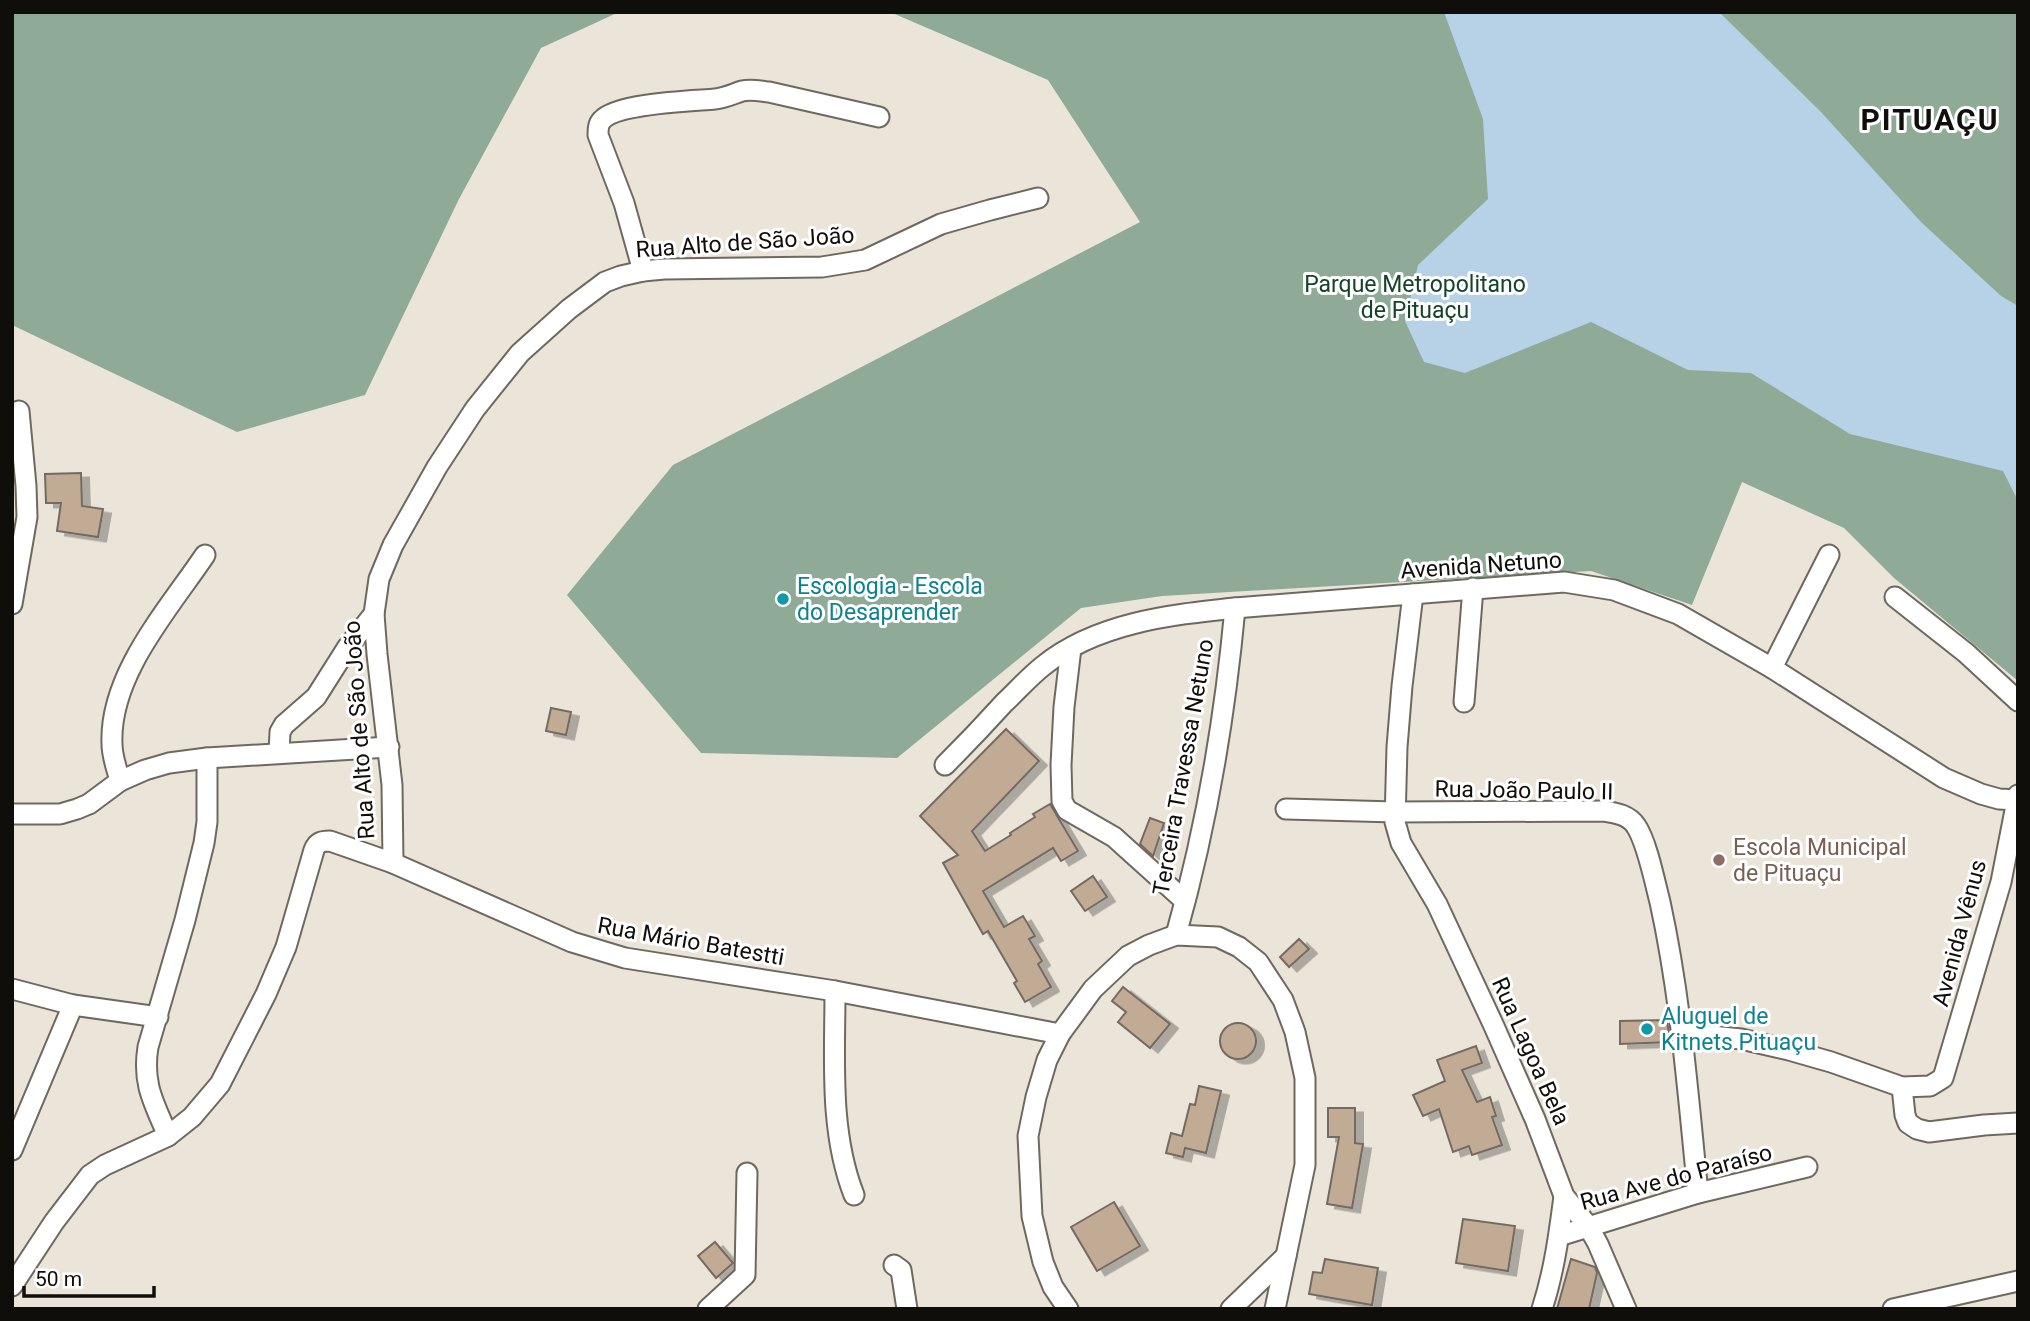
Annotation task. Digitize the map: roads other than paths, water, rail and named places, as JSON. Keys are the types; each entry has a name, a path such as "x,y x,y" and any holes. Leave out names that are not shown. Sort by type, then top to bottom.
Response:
{"street":[{"path":"643,271 624,203 598,135 602,120 611,114 649,104 717,99 754,90 879,117"},
{"name":"Rua Alto de São João","path":"393,863 394,809 374,614 379,579 397,535 438,467 494,384 520,353 589,293 605,282 621,276 643,271 822,267 844,264 865,260 941,224 1038,198"},
{"path":"12,604 27,517 19,411"},
{"path":"120,781 112,741 120,692 139,652 205,555"},
{"path":"1772,668 1829,555"},
{"name":"Avenida Netuno","path":"945,765 1042,666 1096,636 1145,621 1235,608 1564,582 1614,590 1678,614 1772,668 1944,778 1980,794 1999,799 2017,798"},
{"path":"1464,702 1473,588"},
{"name":"Rua Lagoa Bela","path":"1413,594 1397,747 1395,822 1401,843 1437,904 1483,1002 1535,1119 1564,1196 1588,1226 1598,1244 1626,1309"},
{"path":"1895,597 1966,653 2018,701"},
{"name":"Terceira Travessa Netuno","path":"1176,934 1214,762 1235,608"},
{"path":"279,753 280,732 284,725 316,697 346,648 374,614"},
{"path":"1071,648 1062,730 1062,801 1067,810 1114,836 1185,901"},
{"path":"12,814 60,814 77,809 89,804 120,781 169,763 206,758 389,747"},
{"path":"12,1286 54,1222 90,1175 114,1160 168,1136 146,1080 145,1065 204,843 207,822 206,758"},
{"name":"Avenida Vênus","path":"1902,1087 1930,1086 1943,1078 2001,882 2017,798"},
{"name":"Rua João Paulo II","path":"1286,808 1395,812 1604,811 1629,818 1640,834 1654,876 1670,949 1682,1033 1698,1193"},
{"name":"Rua Mário Batestti","path":"168,1136 191,1117 220,1084 286,947 316,846 324,841 393,863 572,942 607,953 835,991 1060,1034"},
{"path":"1068,1309 1052,1287 1032,1216 1028,1136 1036,1097 1047,1060 1060,1034 1093,989 1128,956 1176,934 1218,937 1238,947 1258,962 1283,1000 1295,1032 1305,1078 1305,1165 1275,1309"},
{"path":"12,989 73,1005 158,1017"},
{"path":"835,991 836,1106 844,1164 854,1195"},
{"path":"12,1150 73,1005"},
{"path":"1682,1033 1741,1039 1789,1050 1902,1087 1905,1115 1908,1123 1917,1129 1929,1132 2018,1124"},
{"name":"Rua Ave do Paraíso","path":"1559,1236 1698,1193 1807,1167"},
{"path":"708,1309 745,1275 747,1173"},
{"path":"1542,1309 1551,1281 1564,1196"},
{"path":"1231,1309 1286,1256"},
{"path":"894,1265 901,1270 908,1309"},
{"path":"1893,1309 2018,1281"}],"water":[{"path":"1444,12 1719,12 1821,112 1921,222 2001,296 2018,306 2018,501 2003,471 1850,434 1751,373 1688,370 1591,322 1465,373 1424,362 1405,321 1418,265 1488,199 1483,119"}],"place":[{"name":"Escologia - Escola do Desaprender","path":"783,599"},
{"name":"Escola Municipal de Pituaçu","path":"1719,860"},
{"name":"Aluguel de Kitnets Pituaçu","path":"1647,1029"}],"district":[{"name":"PITUAÇU","path":"1930,120"}],"park label":[{"name":"Parque Metropolitano de Pituaçu","path":"1415,297"}]}
